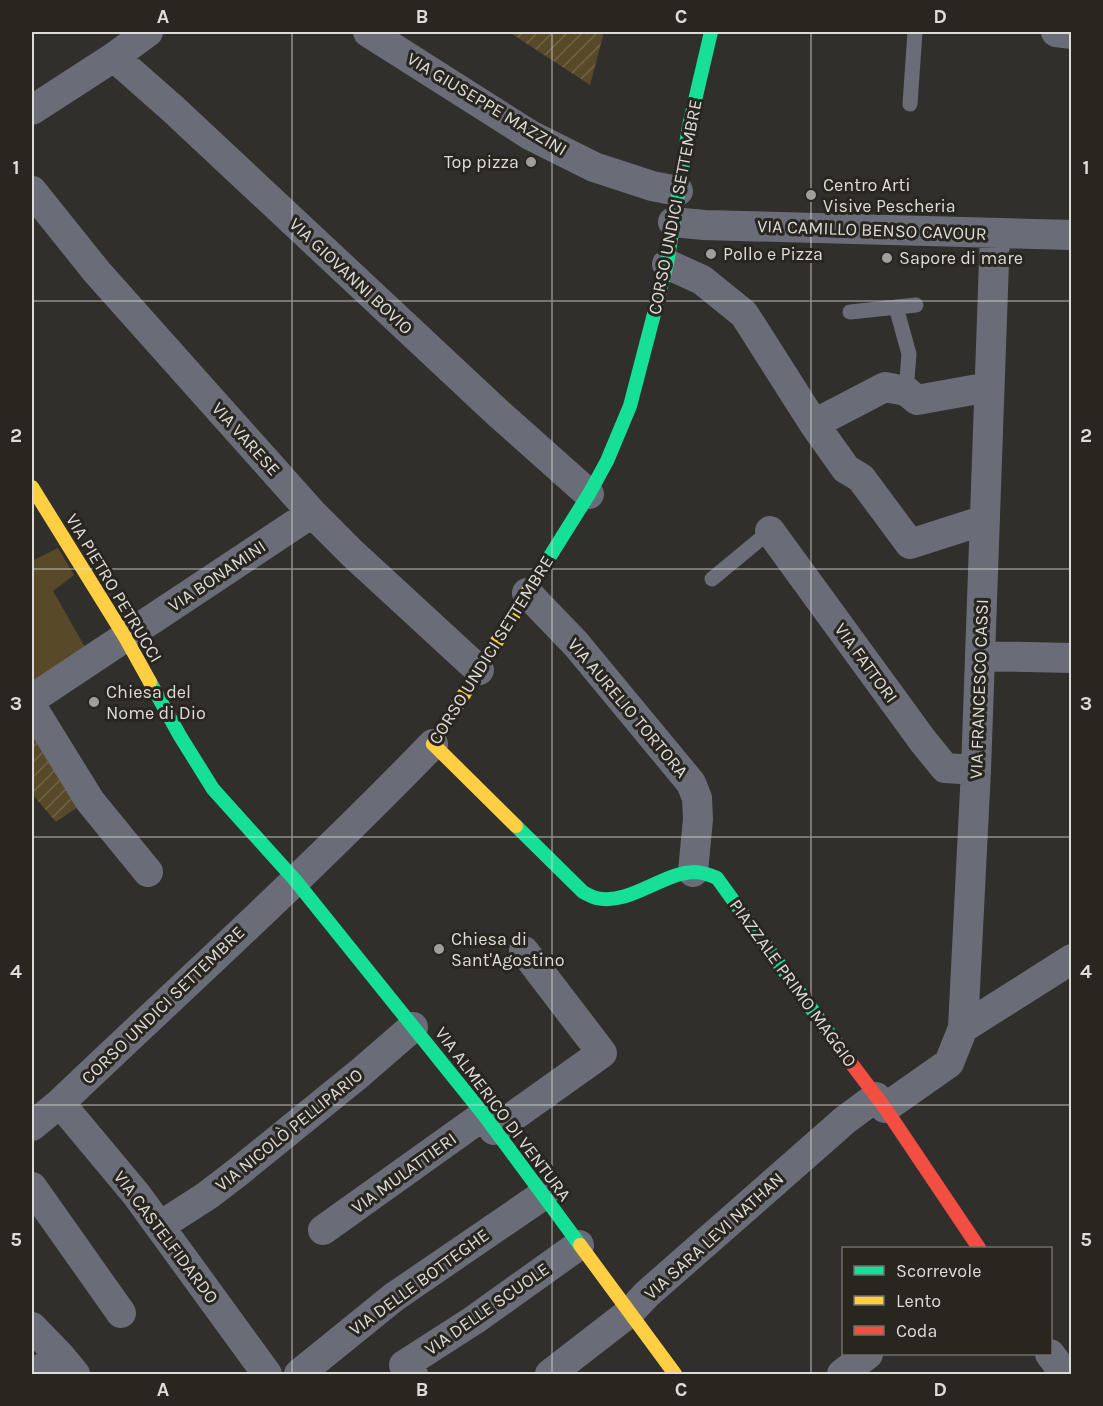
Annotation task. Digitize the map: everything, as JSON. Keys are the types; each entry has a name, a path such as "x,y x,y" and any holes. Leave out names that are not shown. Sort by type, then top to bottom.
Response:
{"street":[{"path":"32,110 148,32"},
{"name":"VIA GIUSEPPE MAZZINI","path":"368,32 530,135 594,167 678,192"},
{"name":"CORSO UNDICI SETTEMBRE","path":"42,1112 362,817 433,744 589,494 607,461 630,406 667,264 689,126 711,32"},
{"path":"1056,32 1071,34"},
{"name":"VIA GIOVANNI BOVIO","path":"114,57 498,413 589,494"},
{"name":"VIA VARESE","path":"32,191 97,272 312,513 352,554 479,670"},
{"name":"VIA CAMILLO BENSO CAVOUR","path":"673,222 704,225 1071,235"},
{"name":"VIA FRANCESCO CASSI","path":"880,1102 949,1063 963,1028 976,770 995,233"},
{"path":"667,264 702,280 744,314 814,424 846,469 861,478 910,544 985,520"},
{"path":"814,424 885,387 906,391 917,400 989,387"},
{"name":"VIA PIETRO PETRUCCI","path":"32,487 125,637 180,736 213,789 295,880"},
{"name":"VIA BONAMINI","path":"32,699 312,513"},
{"name":"VIA FATTORI","path":"770,531 945,768 976,770"},
{"name":"VIA AURELIO TORTORA","path":"527,593 576,644 691,783 697,798 698,819 693,872"},
{"path":"980,656 1071,658"},
{"path":"32,707 90,801 148,872"},
{"path":"433,744 590,897 603,900 618,898 672,877 693,872"},
{"name":"PIAZZALE PRIMO MAGGIO","path":"693,872 717,878 880,1102 978,1247"},
{"name":"VIA ALMERICO DI VENTURA","path":"295,880 489,1122 675,1374"},
{"path":"489,1122 602,1053 524,951"},
{"path":"963,1028 1071,959"},
{"name":"VIA NICOLÒ PELLIPARIO","path":"160,1226 208,1195 238,1172 413,1027"},
{"name":"VIA SARA LEVI NATHAN","path":"550,1374 630,1312 647,1294 845,1120 880,1102"},
{"name":"VIA CASTELFIDARDO","path":"42,1112 136,1194 267,1374"},
{"name":"VIA MULATTIERI","path":"323,1230 489,1122"},
{"path":"32,1187 121,1313"},
{"name":"VIA DELLE BOTTEGHE","path":"299,1374 394,1297 543,1195"},
{"name":"VIA DELLE SCUOLE","path":"412,1374 404,1365 474,1320 579,1245"},
{"path":"32,1327 68,1366"},
{"path":"842,1374 866,1355"},
{"path":"1051,1355 1065,1374"},
{"path":"32,1374 68,1366"}],"lane":[{"path":"910,104 915,32"},
{"path":"850,312 916,305"},
{"path":"897,307 909,354 906,391"},
{"path":"712,579 770,531"}],"shaded area":[{"path":"509,32 604,32 590,85"},
{"path":"58,548 74,575 53,591 85,647 32,682 32,561"},
{"path":"39,736 82,804 56,822 32,794 32,741"}],"traffic: fast":[{"path":"542,569 607,461 630,406 667,264 689,126 711,32"},
{"path":"150,682 213,789 295,880 484,1115 580,1245"},
{"path":"516,826 583,892 596,898 608,899 633,894 670,878 694,872 717,878 845,1055"}],"traffic: slow":[{"path":"32,487 125,637 150,682"},
{"path":"516,826 433,744 542,569"},
{"path":"580,1245 675,1374"}],"traffic: jam":[{"path":"845,1055 885,1108 978,1247"}],"place":[{"name":"Top pizza","path":"531,162"},
{"name":"Centro Arti Visive Pescheria","path":"811,195"},
{"name":"Pollo e Pizza","path":"711,254"},
{"name":"Sapore di mare","path":"887,258"},
{"name":"Chiesa del Nome di Dio","path":"94,702"},
{"name":"Chiesa di Sant'Agostino","path":"439,949"}]}
